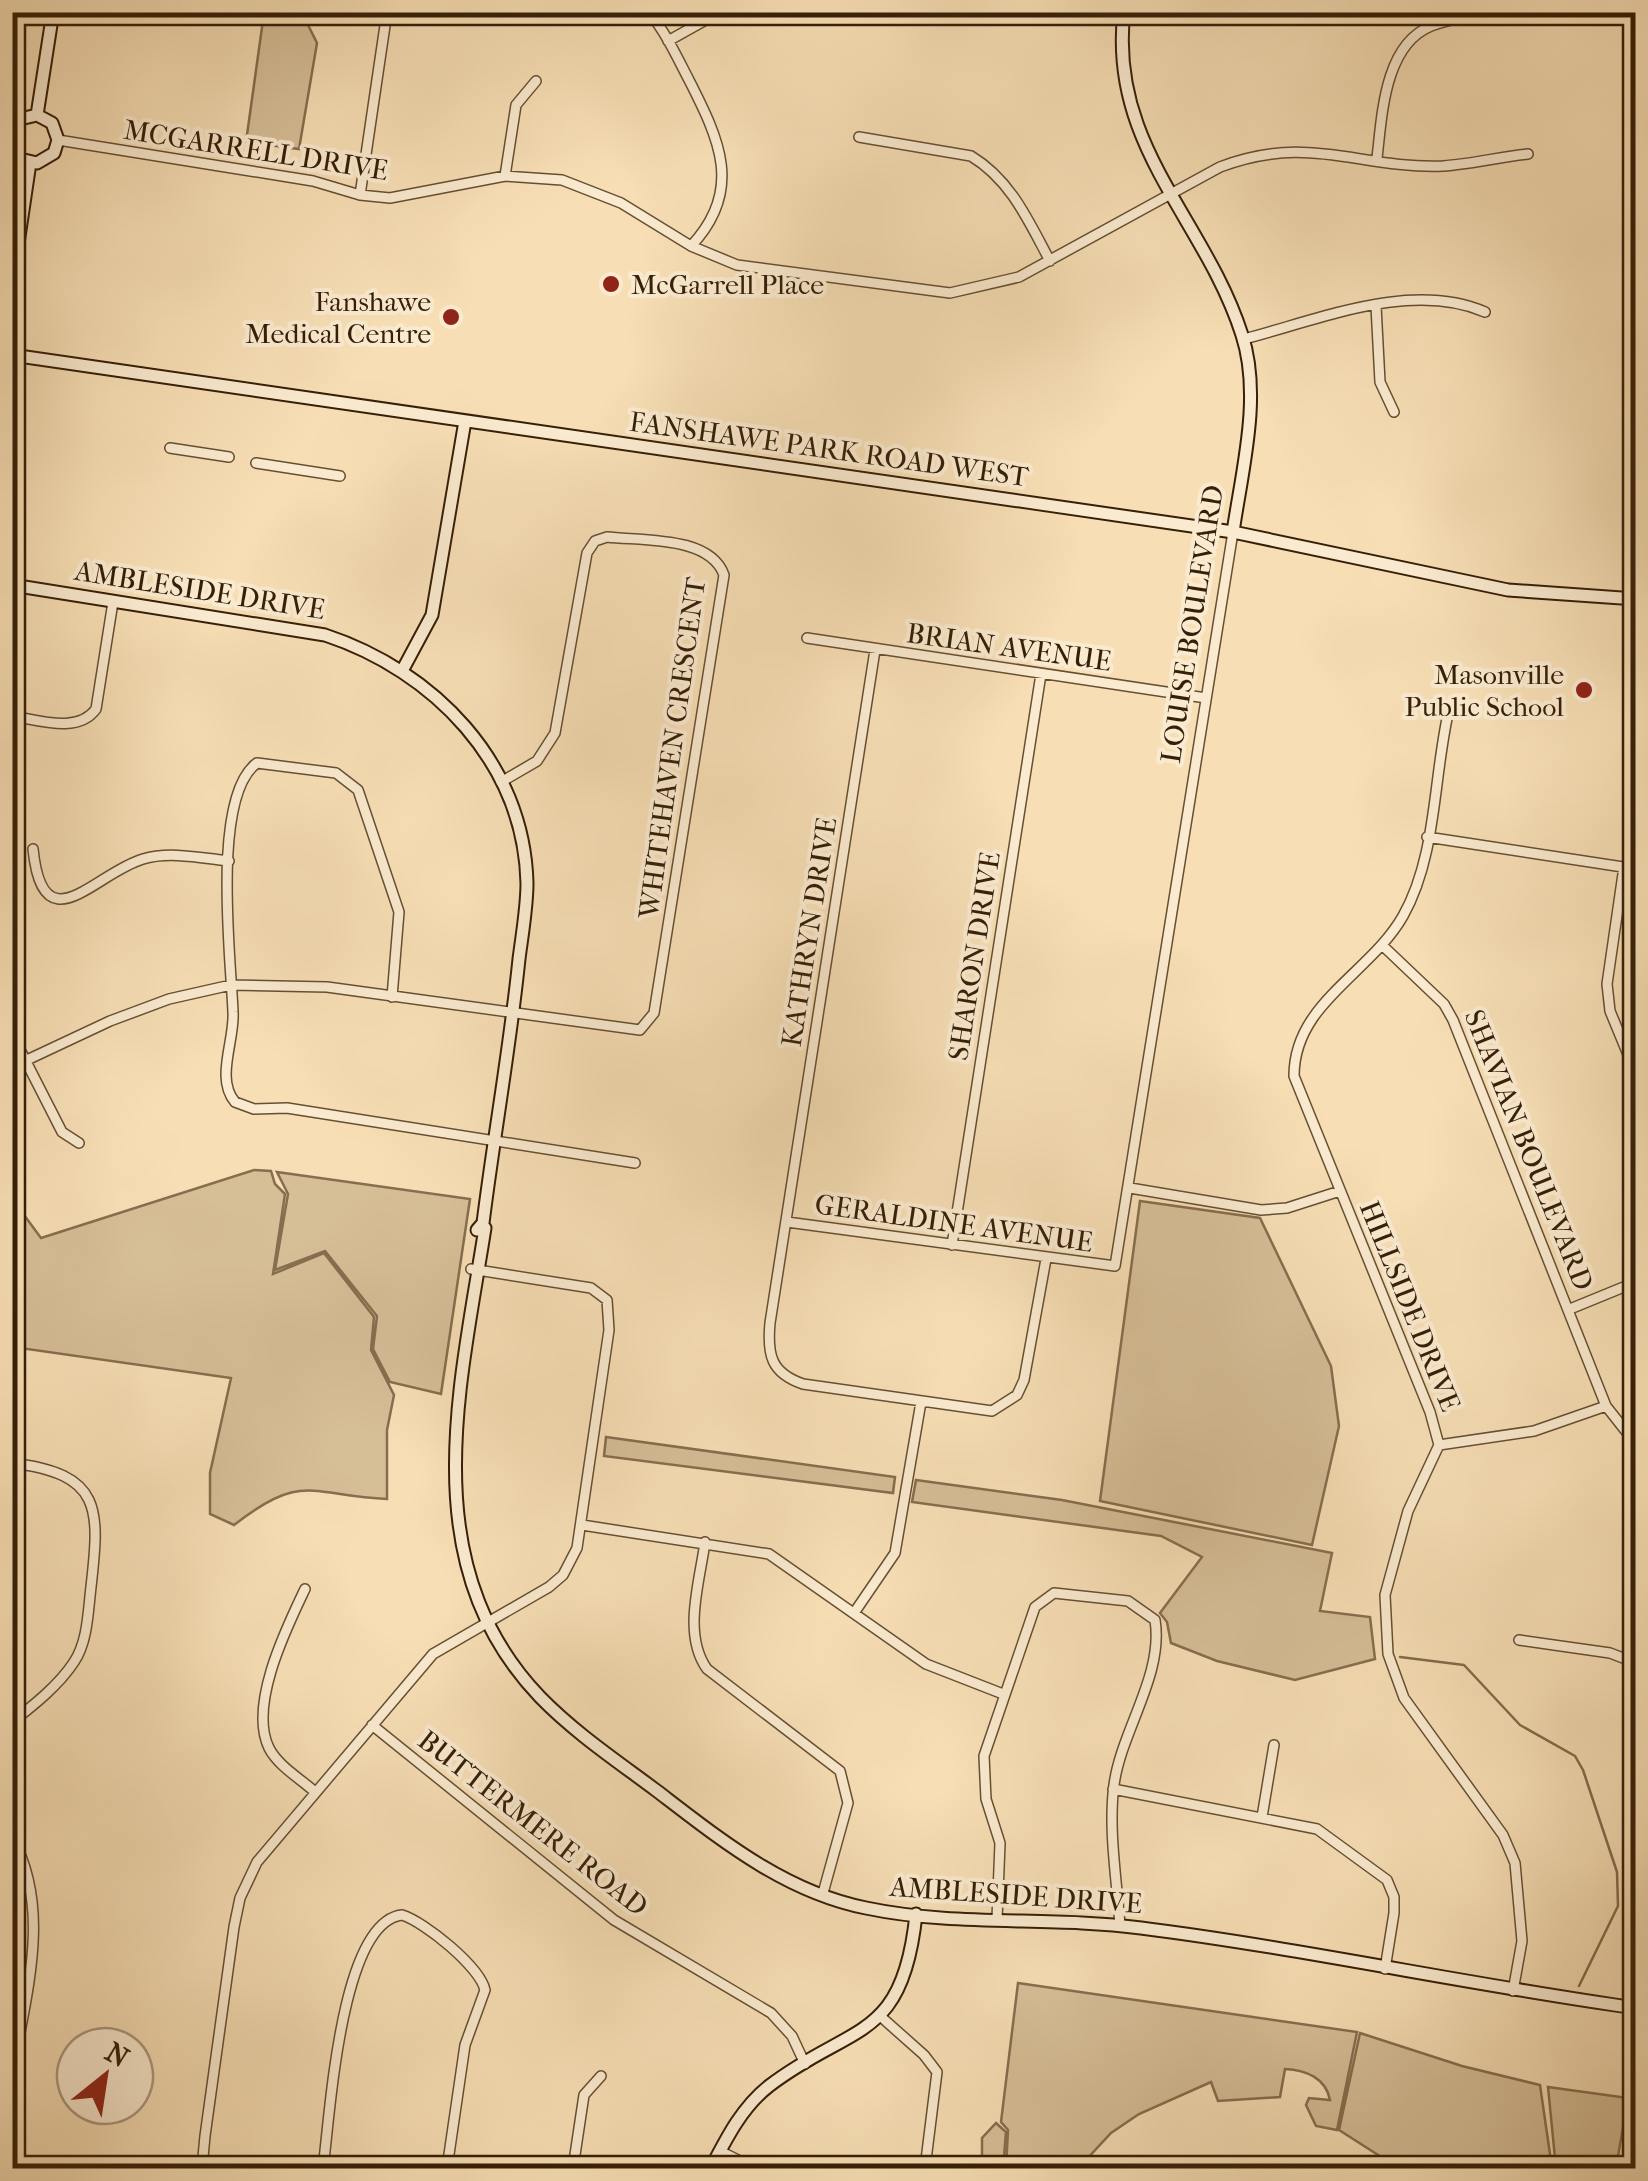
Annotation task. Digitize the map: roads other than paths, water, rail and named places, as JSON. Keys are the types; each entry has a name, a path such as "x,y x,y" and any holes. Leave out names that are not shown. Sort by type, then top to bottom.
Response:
{"street":[{"path":"37,115 53,12"},
{"path":"112,12 163,20 184,12"},
{"path":"360,195 386,12"},
{"path":"649,12 668,40 720,144 718,200 691,246"},
{"path":"668,40 720,12"},
{"path":"958,12 974,19 984,12"},
{"name":"LOUISE BOULEVARD","path":"1114,1266 1130,1188 1249,415 1244,338 1209,262 1169,196 1135,125 1120,46 1124,12"},
{"path":"1377,158 1383,106 1408,42 1429,27 1484,12"},
{"path":"504,176 516,106 536,81"},
{"path":"12,130 20,120 37,115 52,123 58,140 48,159 30,163 12,150"},
{"path":"859,137 972,156 1009,188 1050,261"},
{"name":"MCGARRELL DRIVE","path":"58,140 313,181 360,195 390,198 504,176 538,176 586,188 691,246 737,265 950,294 984,289 1050,261 1252,155 1286,150 1442,166 1528,154"},
{"path":"12,284 30,163"},
{"path":"1244,338 1376,306 1458,300 1485,312"},
{"path":"1376,306 1380,382 1394,412"},
{"name":"FANSHAWE PARK ROAD WEST","path":"12,355 1233,532 1508,590 1636,598"},
{"path":"402,671 432,615 465,421"},
{"path":"170,448 230,456"},
{"path":"256,463 340,476"},
{"name":"WHITEHAVEN CRESCENT","path":"500,782 536,761 555,732 584,570 595,540 607,537 705,550 718,560 724,575 654,1014 640,1030 630,1032 514,1015"},
{"name":"AMBLESIDE DRIVE","path":"12,586 325,634 355,645 402,671 442,700 479,740 516,813 527,884 514,1015 484,1226 477,1227 475,1270 459,1373 453,1494 466,1559 490,1621 507,1653 539,1696 727,1845 790,1882 864,1908 1120,1926 1636,2008"},
{"path":"12,716 70,724 90,718 96,710 112,602"},
{"name":"BRIAN AVENUE","path":"807,638 1206,698"},
{"name":"KATHRYN DRIVE","path":"875,650 770,1323 770,1357 776,1370 803,1384 921,1402"},
{"name":"SHARON DRIVE","path":"952,1246 1041,674"},
{"name":"HILLSIDE DRIVE","path":"1450,706 1414,896 1382,945 1308,1021 1294,1049 1294,1076 1430,1412 1439,1444 1408,1511 1385,1595 1388,1654 1404,1698 1503,1835 1515,1864 1522,1941 1513,1991"},
{"path":"392,997 398,912 367,805 347,779 323,770 257,762 247,770 237,792 225,913 233,1028 226,1080 235,1102 254,1109 287,1108 635,1163"},
{"path":"1427,837 1636,869"},
{"path":"33,849 36,872 45,892 64,901 83,896 109,873 154,856 229,860"},
{"path":"1624,867 1607,984 1610,1011 1636,1074"},
{"name":"SHAVIAN BOULEVARD","path":"1382,945 1444,1004 1453,1020 1606,1406 1636,1444"},
{"path":"12,1067 154,1004 231,984 327,987 514,1015"},
{"path":"12,1034 62,1132 80,1144"},
{"path":"1130,1188 1261,1210 1286,1208 1340,1190"},
{"name":"GERALDINE AVENUE","path":"787,1222 1114,1266"},
{"path":"854,1612 895,1554 921,1402 992,1411 1017,1395 1024,1380 1046,1259"},
{"path":"210,2168 203,2157 204,2136 240,1898 258,1862 433,1654 563,1575 577,1548 609,1330 608,1300 591,1288 475,1270"},
{"path":"1570,1309 1636,1282"},
{"path":"1439,1444 1534,1431 1606,1406"},
{"path":"12,1462 70,1477 83,1488 98,1518 80,1652 64,1676 12,1722"},
{"path":"582,1525 769,1554 926,1664 1003,1694"},
{"path":"705,1542 694,1625 697,1655 707,1668 828,1760 840,1772 848,1790 848,1804 822,1893"},
{"path":"305,1589 273,1658 264,1724 269,1748 277,1760 315,1792"},
{"path":"997,1919 1000,1843 986,1798 984,1756 1035,1607 1054,1593 1128,1601 1155,1620 1156,1651 1119,1758 1113,1790 1120,1926"},
{"path":"1519,1640 1610,1652 1636,1663"},
{"name":"BUTTERMERE ROAD","path":"372,1724 614,1920 771,2013 792,2036 805,2064"},
{"path":"1262,1818 1274,1745"},
{"path":"1113,1790 1318,1828 1387,1880 1394,1897 1394,1913 1385,1969"},
{"path":"12,1837 26,1864 36,1908 12,2076"},
{"path":"711,2168 749,2104 805,2064 862,2032 879,2015 907,1969 916,1914"},
{"path":"323,2168 350,1986 376,1927 402,1915 419,1923 478,1971 486,1990 465,2046 448,2168"},
{"path":"879,2015 924,2055 936,2072 926,2168"},
{"path":"573,2168 584,2095 601,2076"},
{"path":"720,2151 754,2168"},
{"path":"1304,2168 1313,2168"}],"waterway":[{"path":"1400,1657 1464,1665 1520,1725 1575,1756 1583,1770 1617,1872 1618,1906 1579,1986"}],"place":[{"name":"McGarrell Place","path":"611,284"},
{"name":"Fanshawe Medical Centre","path":"451,317"},
{"name":"Masonville Public School","path":"1584,690"}]}
